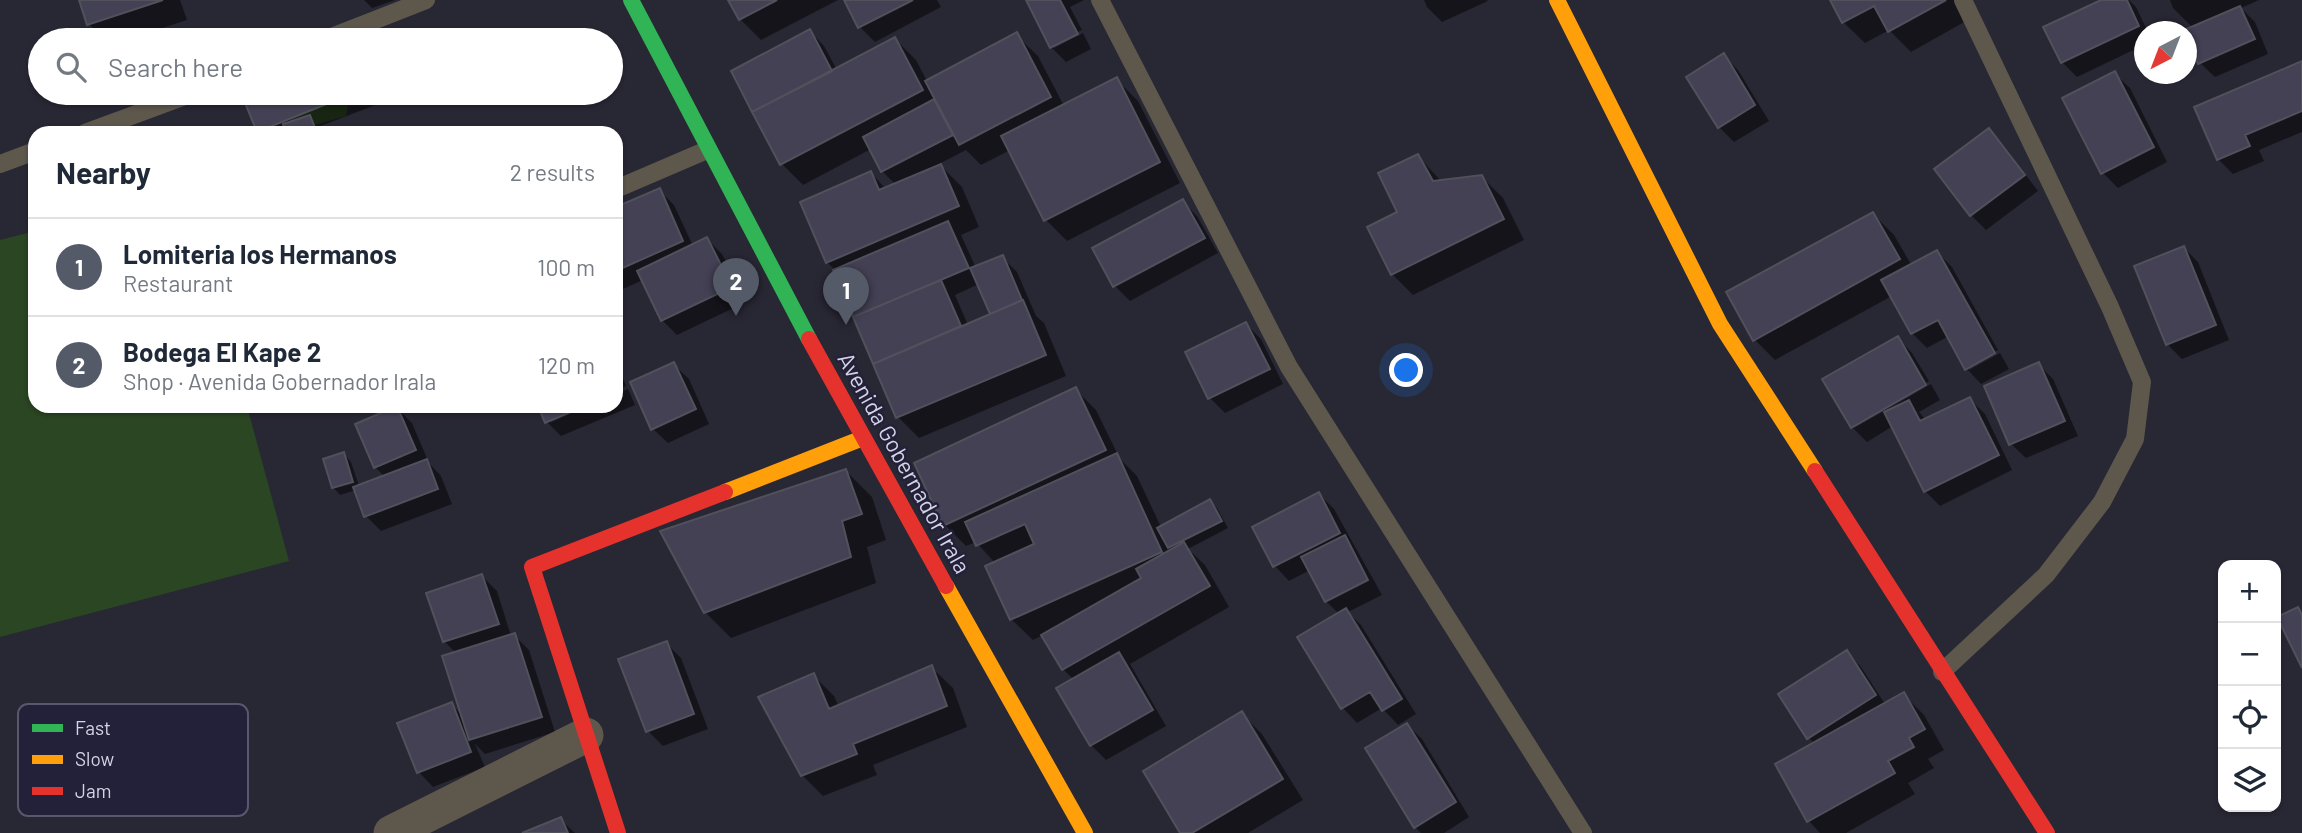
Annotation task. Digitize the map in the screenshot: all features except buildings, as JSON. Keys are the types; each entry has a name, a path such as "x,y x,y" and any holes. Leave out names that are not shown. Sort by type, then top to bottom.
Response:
{"street":[{"name":"Avenida Gobernador Irala","path":"631,0 707,150 863,438 1085,833"},
{"path":"1557,0 1720,324 2047,833"},
{"path":"618,833 532,567 863,438"},
{"path":"391,833 586,735"}],"lane":[{"path":"355,28 426,0"},
{"path":"1100,0 1289,367 1583,833"},
{"path":"1942,672 2046,575 2102,502 2135,439 2142,382 2104,295 1963,0"},
{"path":"104,126 160,105"},
{"path":"623,186 707,150"},
{"path":"0,164 28,154"}],"green space":[{"path":"291,105 348,105 346,116 314,126 292,126"},
{"path":"28,233 28,413 249,413 289,561 0,637 0,240"}],"traffic: fast":[{"path":"631,0 809,339"}],"traffic: slow":[{"path":"1557,0 1720,324 1815,471"},
{"path":"725,492 863,438"},
{"path":"946,586 1085,833"}],"traffic: jam":[{"path":"809,339 946,586"},
{"path":"1815,471 2047,833"},
{"path":"618,833 532,567 725,492"}],"place":[{"name":"Bodega El Kape 2","path":"736,316"},
{"name":"Lomiteria los Hermanos","path":"846,325"}]}
